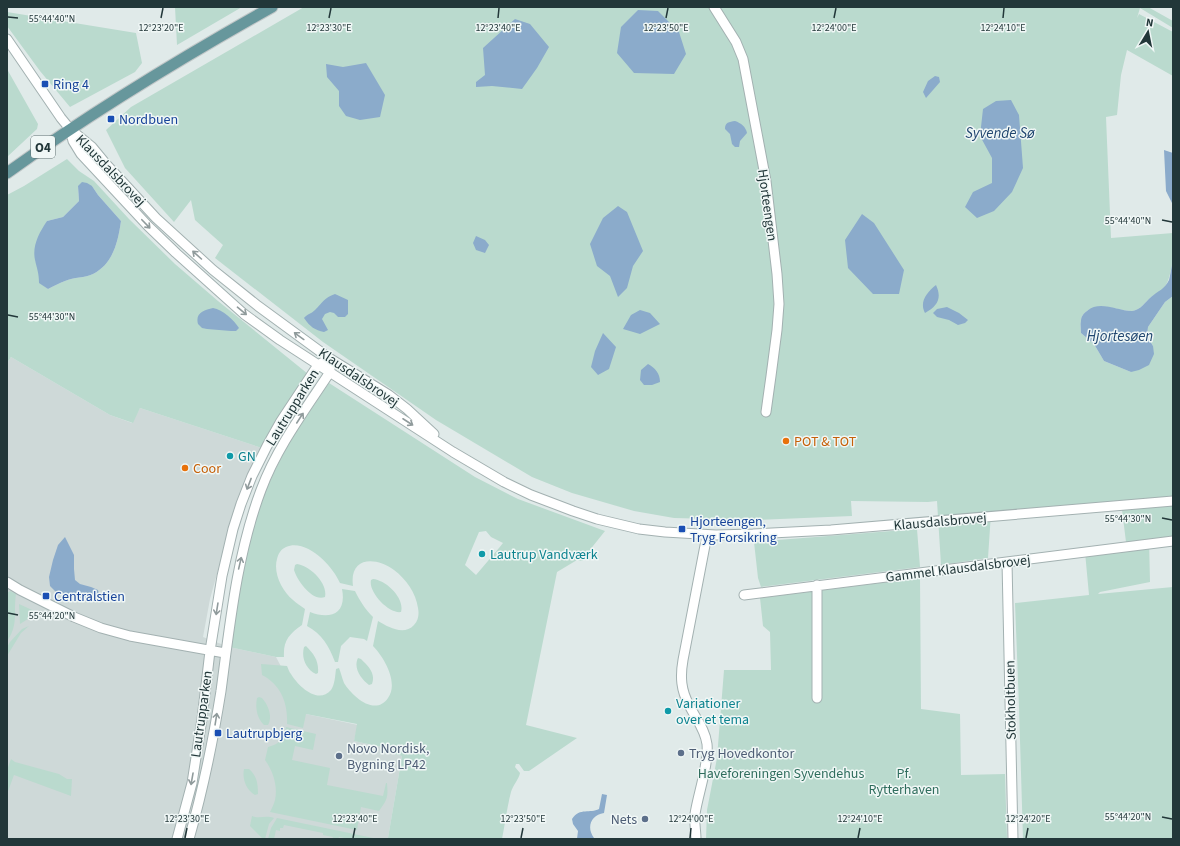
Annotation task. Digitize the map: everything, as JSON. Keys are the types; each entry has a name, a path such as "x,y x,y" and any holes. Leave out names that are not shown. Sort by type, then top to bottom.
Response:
{"main road":[{"name":"O4","path":"7,173 70,129 144,82 272,7"}],"street":[{"name":"Hjorteengen","path":"714,7 736,42 743,59 766,181 779,304 772,376 766,412"},
{"path":"7,39 60,118 70,129"},
{"name":"Klausdalsbrovej","path":"70,129 92,147 156,218 213,270 258,306 329,358 408,409 452,452"},
{"name":"Klausdalsbrovej","path":"70,129 73,142 81,154 148,226 244,314 280,340 452,452 504,482 531,495 573,511 597,519 639,529 707,535 831,530 1173,501"},
{"name":"Lautrupparken","path":"177,839 192,782 202,719 210,651 224,569 233,529 252,476 281,422 318,365 329,358 330,372 284,442 261,489 250,521 239,569 210,753 189,839"},
{"path":"696,839 694,816 707,756 707,746 702,726 689,705 680,680 707,535"},
{"name":"Gammel Klausdalsbrovej","path":"744,595 1173,541"},
{"name":"Stokholtbuen","path":"1007,562 1013,839"},
{"path":"7,582 74,617 101,628 130,636 225,653"},
{"path":"817,586 817,698"}],"shaded area":[{"path":"11,357 110,415 132,423 140,408 262,448 228,534 210,599 203,637 229,647 276,657 306,714 358,725 354,741 387,748 386,752 402,756 388,838 7,839 7,363"}],"green space":[{"path":"175,7 242,7 177,45"},
{"path":"304,7 1148,7 1173,21 1173,28 1140,8 1137,18 1139,14 1173,32 1173,76 1127,50 1121,75 1117,115 1106,117 1111,238 1173,233 1173,264 1166,286 1160,292 1151,297 1143,306 1132,311 1109,307 1092,308 1083,315 1081,319 1081,333 1094,344 1104,361 1131,372 1153,346 1147,336 1148,327 1165,302 1173,296 1173,536 1149,539 1150,582 1100,592 1098,594 1173,587 1173,839 1023,839 1015,603 1089,595 1085,552 1126,542 1121,502 991,513 988,558 941,565 937,501 851,501 852,516 753,520 674,518 634,511 572,493 532,477 436,420 323,342 215,258 223,245 195,220 191,200 174,222 125,168 106,130 131,107"},
{"path":"7,12 136,33 142,63 135,72 70,107 40,71 7,26"},
{"path":"7,69 38,124 37,129 7,157"},
{"path":"67,159 79,171 94,181 129,219 175,264 308,374 262,448 140,408 133,423 110,415 11,357 7,363 7,195","holes":["92,186 121,221 116,244 110,258 100,270 93,274 68,280 48,289 39,282 39,272 35,259 47,221 63,217 79,201 78,187"]},
{"path":"329,383 475,477 518,499 605,531 585,556 583,561 577,560 557,572 526,725 577,738 529,771 524,771 519,764 516,764 515,767 520,773 511,792 502,839 386,839 388,838 402,756 386,752 387,748 354,741 357,724 306,714 303,728 287,724 285,702 279,689 269,679 262,675 261,664 287,666 298,684 314,695 320,696 331,690 334,683 336,669 339,668 344,683 352,694 370,705 377,706 383,703 391,692 392,685 389,670 382,657 373,646 378,621 386,626 406,630 414,625 418,619 417,602 413,592 403,578 387,565 372,561 359,565 355,569 353,576 353,586 340,583 325,562 310,550 302,546 294,545 286,547 281,550 277,557 277,576 285,592 305,609 302,625 290,635 286,642 284,657 276,657 229,647 243,566 253,523 265,491 289,442","holes":["486,531 491,537 503,543 476,575 465,565 479,532"]},
{"path":"917,529 920,567 761,587 758,578 754,542"},
{"path":"297,564 307,568 317,576 324,586 325,597 320,598 315,596 306,589 298,579 294,570 295,565"},
{"path":"920,578 921,709 960,714 961,775 1005,774 1007,839 706,839 707,810 717,758 724,670 771,670 770,632 763,626 760,598"},
{"path":"373,579 389,586 400,601 401,612 391,610 380,601 371,585 371,580"},
{"path":"342,589 355,591 363,605 373,617 367,641 364,639 350,637 341,646 338,662 335,662 321,637 307,626 310,612 330,615 339,609 342,604"},
{"path":"10,591 16,594 15,618 11,635 7,641 7,593"},
{"path":"19,604 43,615 31,617 20,624"},
{"path":"29,626 21,633 7,656 7,647 10,642 22,629"},
{"path":"306,646 317,661 318,673 316,674 309,669 305,663 303,651 304,647"},
{"path":"358,658 361,659 371,670 373,676 372,684 369,685 363,680 359,673 356,666"},
{"path":"257,698 262,698 268,707 270,718 268,725 264,725 257,713 256,705"},
{"path":"286,727 316,734 313,750 295,746 292,760 330,768 327,785 383,796 387,783 387,798 379,811 361,807 357,830 270,812 274,804 276,789 272,774 265,760 268,747 280,741 284,735"},
{"path":"11,759 15,762 59,774 67,779 72,779 71,796 14,775 7,794 7,770"},
{"path":"244,769 249,769 254,774 258,794 255,795 247,787 244,780"},
{"path":"252,816 274,818 269,824 265,839 263,839 250,826"},
{"path":"277,818 378,839 350,839 339,837 338,839 332,839 333,837 323,835 323,833 284,825 283,828 280,828 280,831 276,830 274,839 268,839 271,828"}],"water":[{"path":"638,10 658,11 679,32 686,54 674,74 634,73 617,53 621,27"},
{"path":"515,19 530,24 549,47 537,68 522,89 492,86 476,87 476,82 485,75 483,48"},
{"path":"366,63 385,95 380,117 360,120 346,116 339,106 339,91 327,77 326,64 343,67"},
{"path":"935,76 939,77 940,82 926,98 923,92 928,81"},
{"name":"Syvende Sø","path":"1011,100 1019,115 1023,168 1012,192 994,211 977,218 965,207 973,192 992,183 992,158 980,136 983,109 996,101"},
{"path":"735,121 746,129 747,133 740,141 739,147 735,147 732,144 730,134 725,129 729,122"},
{"path":"1164,150 1173,153 1173,205 1166,191"},
{"path":"82,182 92,186 121,221 116,244 110,258 100,270 90,275 68,280 48,289 39,283 34,255 35,245 41,230 47,221 63,217 79,201 78,186"},
{"path":"618,206 627,212 643,251 633,266 627,288 618,297 610,276 597,266 590,244 603,218"},
{"path":"862,214 874,223 904,270 899,294 873,294 848,268 845,240"},
{"path":"476,236 485,240 489,245 485,253 476,250 473,243"},
{"name":"Hjortesøen","path":"1173,264 1173,296 1165,302 1148,327 1147,336 1153,346 1154,354 1149,365 1131,372 1104,361 1094,344 1081,333 1081,322 1083,315 1097,306 1126,311 1138,309 1165,286 1169,280"},
{"path":"936,285 939,294 938,301 933,308 925,313 923,309 923,301"},
{"path":"335,294 348,300 348,314 345,317 338,317 334,313 330,312 325,314 322,319 328,330 324,332 313,328 304,318 314,311 326,299"},
{"path":"947,307 959,313 968,320 965,323 958,325 949,320 937,317 933,313 937,309"},
{"path":"213,308 228,316 239,328 236,331 231,331 202,328 198,324 197,320 199,315 204,311"},
{"path":"640,310 650,313 660,324 640,334 623,329 631,315"},
{"path":"603,333 616,347 609,369 598,375 591,367 595,351"},
{"path":"648,364 657,371 660,382 652,385 644,385 640,380 641,370"},
{"path":"65,537 74,555 75,580 80,584 98,590 98,598 93,601 57,593 50,586 49,577 53,560 58,545"},
{"path":"602,794 607,795 604,813 596,816 591,822 590,826 590,830 594,838 577,839 578,831 573,824 572,819 578,813 599,809"}],"place":[{"name":"Ring 4","path":"45,84"},
{"name":"Nordbuen","path":"111,119"},
{"name":"POT & TOT","path":"786,441"},
{"name":"GN","path":"230,456"},
{"name":"Coor","path":"185,468"},
{"name":"Hjorteengen, Tryg Forsikring","path":"682,529"},
{"name":"Lautrup Vandværk","path":"482,554"},
{"name":"Centralstien","path":"46,596"},
{"name":"Variationer over et tema","path":"668,711"},
{"name":"Lautrupbjerg","path":"218,733"},
{"name":"Tryg Hovedkontor","path":"681,753"},
{"name":"Novo Nordisk, Bygning LP42","path":"339,756"},
{"name":"Nets","path":"645,819"}],"park label":[{"name":"Haveforeningen Syvendehus","path":"781,773"},
{"name":"Pf. Rytterhaven","path":"904,782"}]}
